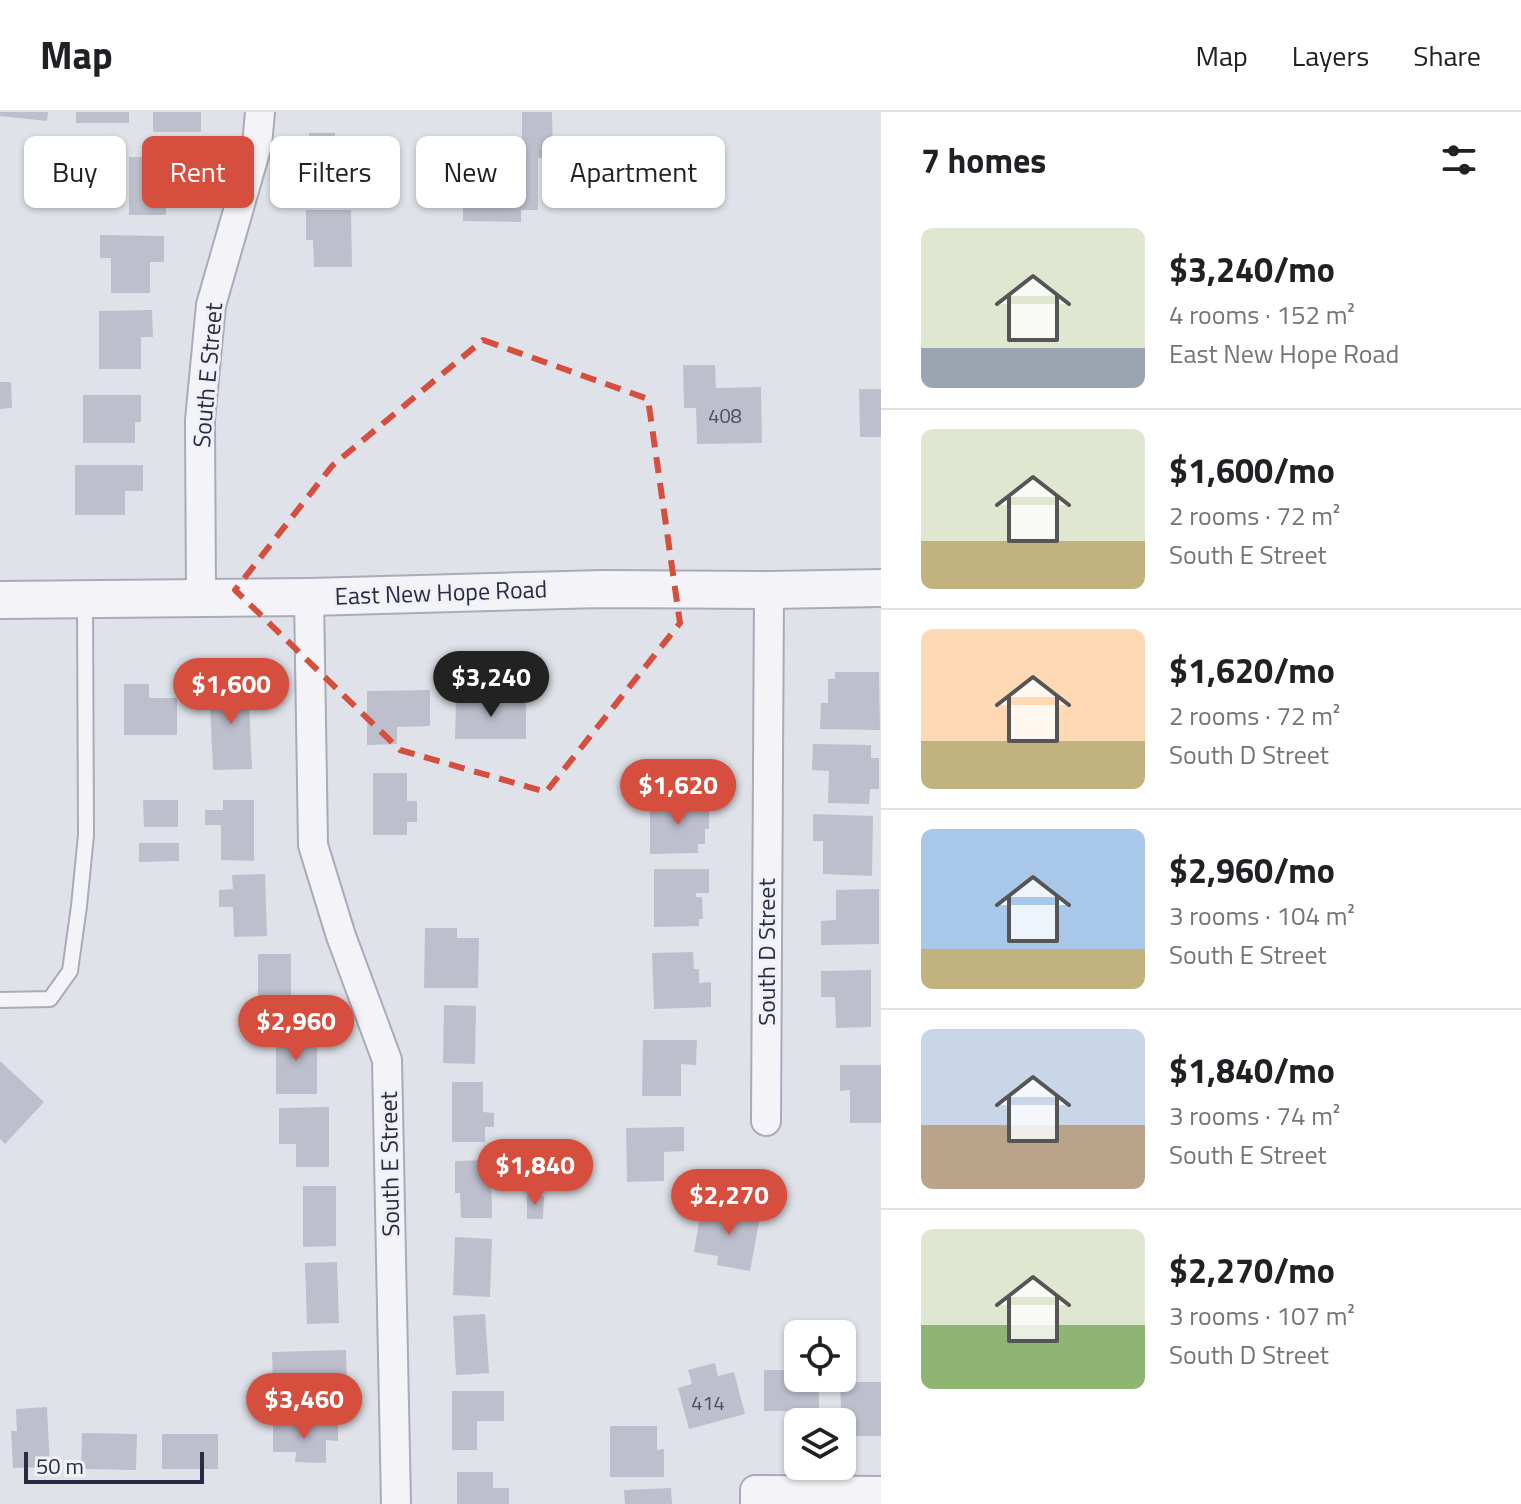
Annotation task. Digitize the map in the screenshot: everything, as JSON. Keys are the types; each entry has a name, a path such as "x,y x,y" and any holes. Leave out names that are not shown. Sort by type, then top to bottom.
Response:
{"street":[{"name":"South E Street","path":"201,597 200,420 211,305 257,145 260,112"},
{"name":"East New Hope Road","path":"0,600 309,597 602,589 881,588"},
{"name":"South D Street","path":"766,1121 769,590"},
{"name":"South E Street","path":"309,597 313,845 341,936 387,1060 396,1504"},
{"path":"755,1497 881,1491"}],"lane":[{"path":"0,1000 50,999 70,971 86,835 85,599"}],"highlighted area":[{"path":"483,340 648,399 680,623 546,792 400,750 235,590 332,466"}],"building":[{"path":"0,112 48,112 47,121 0,116"},
{"path":"76,112 129,112 129,123 76,123"},
{"path":"153,112 201,112 201,132 153,132"},
{"path":"522,112 552,112 553,136 542,136 542,158 538,158 538,210 521,210 521,222 463,221 463,208 526,208 526,136 522,136"},
{"path":"309,133 335,133 335,136 309,136"},
{"path":"129,157 142,157 142,208 166,208 166,215 129,215"},
{"path":"306,210 351,210 352,267 314,267 313,240 306,240"},
{"path":"100,235 164,236 164,262 150,262 150,293 111,293 111,258 100,258"},
{"path":"152,310 153,337 141,337 141,369 99,369 99,311"},
{"path":"683,365 715,365 716,388 761,387 762,443 697,444 696,408 684,408"},
{"path":"0,382 11,382 12,408 0,409"},
{"path":"859,389 881,389 881,437 860,437"},
{"path":"83,395 141,395 141,422 135,422 135,443 83,443"},
{"path":"75,465 143,465 143,491 125,491 125,515 75,515"},
{"path":"835,672 879,672 880,730 820,729 821,703 828,703 828,679 835,679"},
{"path":"248,681 252,769 213,770 209,683"},
{"path":"124,684 149,684 149,698 177,698 177,735 124,735"},
{"path":"430,690 430,726 397,727 397,744 367,745 367,691"},
{"path":"456,698 526,698 526,739 455,739"},
{"path":"813,744 871,745 871,758 879,758 879,789 870,789 869,804 828,803 829,771 812,770"},
{"path":"373,773 407,773 407,801 417,801 417,822 407,822 407,835 373,835"},
{"path":"143,800 178,800 178,827 144,827"},
{"path":"223,800 254,800 254,861 221,860 221,825 205,825 205,810 223,810"},
{"path":"709,801 709,829 705,829 705,844 698,844 698,853 650,854 650,802"},
{"path":"813,814 873,816 872,876 823,874 823,841 813,841"},
{"path":"139,843 179,843 179,861 139,862"},
{"path":"654,869 709,869 709,893 696,893 696,897 702,897 703,919 699,919 699,926 654,927"},
{"path":"265,874 267,936 234,937 233,907 219,907 219,890 233,889 232,875"},
{"path":"879,889 879,944 821,945 821,921 836,920 836,890"},
{"path":"425,928 457,928 457,938 479,938 478,988 424,988"},
{"path":"693,952 694,969 699,969 699,983 711,982 711,1007 654,1009 652,953"},
{"path":"258,954 291,954 291,1011 258,1011"},
{"path":"871,970 871,1027 836,1028 835,997 821,997 821,971"},
{"path":"444,1005 476,1006 475,1064 443,1063"},
{"path":"276,1032 317,1033 317,1094 276,1094"},
{"path":"643,1040 697,1040 696,1065 681,1064 681,1096 642,1096"},
{"path":"0,1061 44,1102 5,1144 0,1139"},
{"path":"840,1065 881,1065 881,1123 850,1123 850,1090 840,1091"},
{"path":"452,1082 483,1082 483,1112 494,1113 494,1127 485,1127 485,1142 452,1142"},
{"path":"329,1107 329,1167 296,1167 296,1144 279,1144 279,1108"},
{"path":"684,1127 684,1151 664,1152 664,1181 627,1182 626,1128"},
{"path":"491,1160 492,1218 461,1218 460,1193 455,1193 455,1161"},
{"path":"303,1186 336,1186 336,1246 303,1247"},
{"path":"527,1195 544,1196 543,1219 527,1219"},
{"path":"735,1207 761,1211 750,1271 717,1265 718,1256 694,1252 701,1211 733,1216"},
{"path":"455,1237 492,1239 490,1297 453,1295"},
{"path":"337,1262 339,1323 307,1324 305,1263"},
{"path":"485,1314 489,1373 456,1375 453,1316"},
{"path":"346,1350 347,1386 273,1388 272,1352"},
{"path":"715,1363 718,1376 734,1372 745,1414 689,1429 678,1388 692,1384 688,1370"},
{"path":"764,1370 784,1370 784,1392 819,1392 819,1408 764,1411"},
{"path":"856,1382 881,1382 881,1436 856,1436 856,1408 841,1408 840,1392 856,1392"},
{"path":"452,1391 504,1391 504,1421 477,1421 477,1450 452,1450"},
{"path":"47,1407 50,1467 13,1468 11,1431 17,1431 16,1409"},
{"path":"273,1424 338,1425 338,1441 326,1440 326,1463 295,1462 296,1452 273,1452"},
{"path":"610,1426 657,1426 657,1450 664,1449 664,1477 610,1477"},
{"path":"82,1433 137,1434 136,1470 81,1469"},
{"path":"162,1434 218,1434 218,1469 162,1469"},
{"path":"457,1472 493,1472 493,1488 509,1488 509,1504 457,1504"},
{"path":"671,1488 672,1504 625,1504 624,1490"}]}
